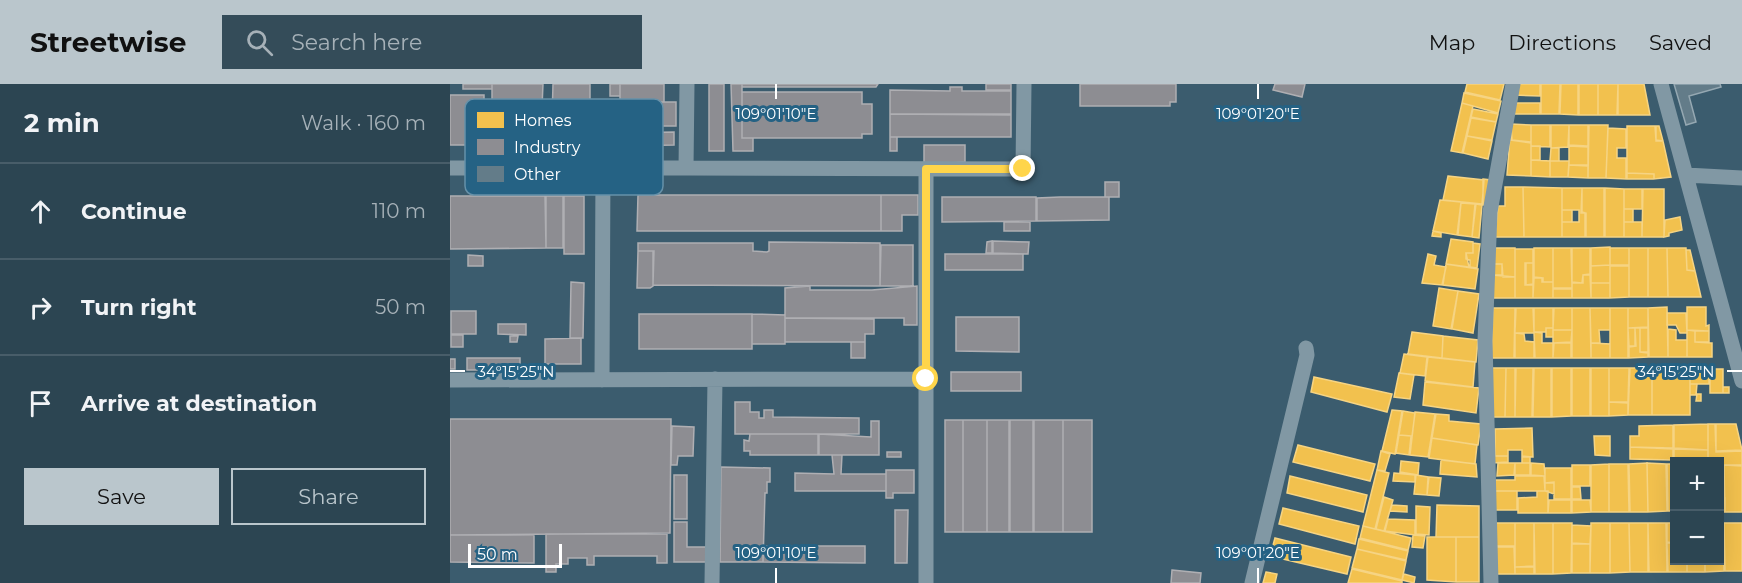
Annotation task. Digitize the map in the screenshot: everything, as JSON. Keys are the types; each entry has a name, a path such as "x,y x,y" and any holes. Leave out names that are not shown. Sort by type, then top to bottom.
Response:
{"street":[{"path":"686,168 687,84"},
{"path":"663,168 1023,169 1024,84"},
{"path":"1491,583 1485,341 1490,212 1513,84"},
{"path":"1662,84 1690,174 1742,381"},
{"path":"926,169 926,583"},
{"path":"1690,174 1742,178"},
{"path":"602,380 603,195"},
{"path":"1252,583 1307,355 1306,348"},
{"path":"712,583 715,379"},
{"path":"450,380 926,379"}],"building: Homes":[{"path":"1467,84 1504,84 1500,100 1465,92"},
{"path":"1516,84 1540,84 1540,96 1514,95"},
{"path":"1541,84 1560,84 1559,114 1541,114"},
{"path":"1561,84 1578,84 1578,115 1560,114"},
{"path":"1579,84 1598,84 1598,115 1579,115"},
{"path":"1598,84 1618,84 1617,115 1598,115"},
{"path":"1618,84 1644,84 1650,115 1618,115"},
{"path":"1464,93 1501,101 1498,113 1462,103"},
{"path":"1462,103 1473,106 1462,153 1451,151"},
{"path":"1513,103 1540,103 1540,114 1512,114"},
{"path":"1473,109 1498,114 1496,122 1471,117"},
{"path":"1471,118 1496,122 1492,140 1467,136"},
{"path":"1511,124 1511,140 1531,143 1531,176 1507,175"},
{"path":"1511,124 1531,125 1531,142 1512,140"},
{"path":"1531,125 1550,125 1550,147 1531,146"},
{"path":"1551,125 1569,125 1568,147 1551,148"},
{"path":"1569,125 1588,125 1588,146 1569,145"},
{"path":"1589,125 1608,125 1606,178 1588,178"},
{"path":"1627,126 1655,126 1656,141 1663,141 1671,177 1654,179 1654,174 1627,173"},
{"path":"1656,126 1659,126 1663,141 1656,140"},
{"path":"1608,128 1626,129 1626,148 1617,148 1617,158 1626,158 1626,179 1606,178"},
{"path":"1467,136 1492,141 1488,159 1463,153"},
{"path":"1531,146 1540,146 1540,160 1531,160"},
{"path":"1569,146 1588,147 1588,165 1569,165"},
{"path":"1551,148 1559,148 1559,161 1550,161"},
{"path":"1531,160 1550,161 1550,177 1531,176"},
{"path":"1550,161 1569,161 1568,177 1550,177"},
{"path":"1569,165 1588,166 1588,178 1568,177"},
{"path":"1627,173 1654,174 1654,179 1627,179"},
{"path":"1448,176 1484,180 1482,204 1443,200"},
{"path":"1483,179 1491,180 1487,205 1483,205"},
{"path":"1505,187 1523,187 1524,237 1495,237 1498,206 1505,206"},
{"path":"1523,187 1562,188 1562,237 1524,237"},
{"path":"1562,188 1582,188 1581,213 1585,213 1585,237 1562,237 1562,222 1579,222 1579,210 1562,210"},
{"path":"1582,188 1604,188 1604,237 1586,237 1586,213 1582,212"},
{"path":"1605,188 1624,189 1624,237 1605,237"},
{"path":"1624,189 1642,189 1642,209 1624,209"},
{"path":"1643,189 1664,189 1664,237 1642,237"},
{"path":"1440,200 1461,202 1457,235 1433,231"},
{"path":"1461,203 1475,204 1472,237 1458,235"},
{"path":"1476,204 1482,205 1479,238 1472,237"},
{"path":"1624,209 1633,209 1633,222 1624,222"},
{"path":"1562,210 1572,210 1572,222 1562,222"},
{"path":"1680,217 1682,230 1669,233 1669,236 1664,237 1665,220"},
{"path":"1624,222 1642,222 1642,237 1624,237"},
{"path":"1433,231 1441,233 1441,237 1432,236"},
{"path":"1451,239 1473,242 1473,253 1466,253 1469,267 1446,264"},
{"path":"1473,243 1480,244 1477,268 1470,267 1470,260 1466,259 1466,253 1473,253"},
{"path":"1610,247 1610,265 1591,266 1591,248"},
{"path":"1493,248 1515,248 1515,277 1503,277 1502,264 1492,264"},
{"path":"1534,248 1553,248 1553,282 1543,282 1543,278 1534,277"},
{"path":"1553,248 1571,248 1572,288 1553,288"},
{"path":"1572,248 1590,248 1590,274 1583,275 1582,283 1572,282"},
{"path":"1610,248 1629,248 1629,265 1610,265"},
{"path":"1629,248 1648,248 1648,297 1629,297"},
{"path":"1648,248 1667,248 1668,297 1648,297"},
{"path":"1667,248 1686,248 1687,270 1695,271 1701,297 1668,297"},
{"path":"1515,249 1533,249 1533,263 1525,263 1525,285 1533,285 1533,298 1515,298"},
{"path":"1686,250 1690,250 1695,271 1687,270"},
{"path":"1428,254 1436,256 1434,265 1446,267 1442,285 1422,283"},
{"path":"1526,263 1533,263 1533,284 1526,285"},
{"path":"1446,264 1478,269 1475,289 1443,285"},
{"path":"1492,264 1502,264 1502,275 1492,275"},
{"path":"1610,265 1610,283 1591,283 1591,266"},
{"path":"1610,266 1629,266 1629,297 1610,298"},
{"path":"1492,275 1515,277 1515,298 1491,298"},
{"path":"1583,275 1590,275 1591,298 1572,298 1572,283 1583,283"},
{"path":"1534,278 1542,278 1542,282 1553,282 1553,298 1533,298"},
{"path":"1591,283 1610,283 1610,298 1591,298"},
{"path":"1439,288 1458,291 1451,329 1433,326"},
{"path":"1553,289 1572,289 1572,298 1553,298"},
{"path":"1458,291 1479,294 1473,333 1452,329"},
{"path":"1667,307 1668,357 1649,357 1648,308"},
{"path":"1687,307 1706,307 1706,326 1709,325 1709,331 1687,330"},
{"path":"1493,308 1515,308 1514,358 1491,358"},
{"path":"1516,308 1533,308 1534,333 1515,333"},
{"path":"1534,308 1553,308 1553,328 1546,328 1546,332 1534,332"},
{"path":"1554,308 1572,308 1572,330 1553,330"},
{"path":"1572,308 1590,308 1591,358 1572,358"},
{"path":"1590,308 1610,308 1610,330 1599,330 1600,343 1591,343"},
{"path":"1610,308 1628,308 1628,358 1610,358"},
{"path":"1628,308 1648,308 1648,327 1628,328"},
{"path":"1667,313 1686,313 1687,333 1680,333 1676,325 1667,325"},
{"path":"1546,328 1553,328 1553,337 1546,337"},
{"path":"1628,328 1635,328 1635,346 1629,346"},
{"path":"1635,328 1640,328 1640,352 1648,353 1648,357 1629,358 1629,347 1636,346"},
{"path":"1640,328 1648,328 1648,352 1640,352"},
{"path":"1668,329 1676,330 1676,340 1687,340 1687,357 1668,357"},
{"path":"1553,330 1572,330 1571,342 1553,343"},
{"path":"1687,330 1695,331 1695,342 1712,343 1712,357 1687,357"},
{"path":"1695,331 1709,331 1709,342 1695,342"},
{"path":"1412,332 1443,336 1442,358 1408,354"},
{"path":"1534,332 1542,333 1542,343 1553,343 1553,358 1535,358"},
{"path":"1515,333 1524,334 1525,341 1534,342 1534,358 1515,358"},
{"path":"1443,336 1478,340 1476,362 1442,358"},
{"path":"1554,343 1571,343 1571,358 1553,358"},
{"path":"1591,343 1610,344 1610,358 1591,358"},
{"path":"1404,354 1427,357 1425,376 1400,373"},
{"path":"1428,357 1475,362 1473,387 1425,381"},
{"path":"1492,368 1506,368 1505,417 1492,417"},
{"path":"1506,368 1515,368 1515,417 1505,417"},
{"path":"1516,368 1533,368 1532,417 1515,417"},
{"path":"1534,368 1551,368 1551,417 1533,417"},
{"path":"1552,368 1571,368 1571,416 1552,417"},
{"path":"1572,368 1590,368 1590,416 1572,416"},
{"path":"1591,368 1609,368 1609,416 1591,416"},
{"path":"1609,368 1629,368 1628,402 1609,402"},
{"path":"1630,368 1652,368 1652,415 1628,415"},
{"path":"1652,368 1690,368 1690,415 1652,415"},
{"path":"1709,368 1709,384 1690,384 1690,369"},
{"path":"1710,369 1723,369 1723,393 1710,393"},
{"path":"1399,373 1414,375 1410,399 1394,397"},
{"path":"1314,377 1392,394 1387,412 1311,392"},
{"path":"1425,382 1479,388 1476,413 1423,405"},
{"path":"1690,384 1697,384 1696,395 1690,395"},
{"path":"1723,387 1729,387 1729,393 1723,393"},
{"path":"1697,394 1701,394 1701,401 1696,401"},
{"path":"1609,402 1628,403 1628,415 1609,416"},
{"path":"1392,410 1402,411 1395,454 1382,451"},
{"path":"1403,411 1415,413 1412,436 1399,435"},
{"path":"1415,412 1435,414 1428,457 1410,455"},
{"path":"1436,414 1449,415 1449,421 1481,424 1478,445 1432,438"},
{"path":"1708,424 1715,424 1716,452 1742,451 1742,465 1724,465 1724,457 1708,457"},
{"path":"1708,424 1708,450 1674,448 1674,425"},
{"path":"1716,424 1736,424 1742,450 1716,451"},
{"path":"1673,425 1673,448 1630,447 1630,436 1639,436 1639,426"},
{"path":"1532,428 1533,457 1522,456 1522,450 1508,450 1508,456 1495,456 1495,429"},
{"path":"1399,435 1411,436 1409,455 1396,453"},
{"path":"1594,436 1610,436 1610,456 1595,455"},
{"path":"1432,438 1477,445 1475,464 1429,458"},
{"path":"1298,445 1375,464 1370,481 1293,462"},
{"path":"1630,447 1673,449 1673,457 1670,457 1670,460 1630,459"},
{"path":"1674,449 1708,450 1708,457 1674,457"},
{"path":"1381,451 1390,454 1385,471 1377,470"},
{"path":"1494,456 1508,456 1508,462 1491,463"},
{"path":"1522,457 1530,457 1530,463 1522,463"},
{"path":"1441,460 1476,464 1477,477 1440,474"},
{"path":"1401,461 1419,463 1418,475 1400,472"},
{"path":"1498,463 1515,463 1514,475 1497,476"},
{"path":"1515,463 1530,463 1530,475 1515,475"},
{"path":"1531,463 1544,464 1545,476 1531,475"},
{"path":"1647,463 1666,464 1667,511 1648,512"},
{"path":"1647,463 1648,512 1630,512 1629,464"},
{"path":"1609,464 1609,512 1591,512 1591,465"},
{"path":"1609,464 1628,464 1629,512 1609,512"},
{"path":"1667,464 1670,464 1670,511 1668,511"},
{"path":"1572,465 1590,465 1590,486 1572,486"},
{"path":"1724,465 1742,466 1742,512 1725,512"},
{"path":"1545,468 1571,468 1571,499 1554,499 1554,482 1545,483"},
{"path":"1377,470 1389,473 1375,529 1363,526"},
{"path":"1394,473 1415,475 1415,482 1393,481"},
{"path":"1416,475 1428,477 1427,495 1414,494"},
{"path":"1290,476 1367,495 1363,512 1287,493"},
{"path":"1515,476 1544,476 1545,491 1494,491 1494,480 1515,480"},
{"path":"1429,477 1441,478 1439,496 1427,495"},
{"path":"1545,483 1554,483 1554,494 1545,491"},
{"path":"1572,487 1580,487 1581,499 1572,499"},
{"path":"1491,491 1517,491 1517,510 1491,510"},
{"path":"1537,491 1548,491 1548,513 1518,513 1518,498 1537,497"},
{"path":"1384,497 1393,500 1384,531 1376,529"},
{"path":"1549,500 1571,500 1571,513 1548,513"},
{"path":"1572,500 1590,500 1591,512 1572,513"},
{"path":"1392,505 1407,506 1407,512 1390,511"},
{"path":"1437,505 1479,506 1479,537 1436,537"},
{"path":"1416,506 1430,507 1429,535 1416,534"},
{"path":"1283,508 1359,526 1355,544 1279,524"},
{"path":"1388,519 1415,520 1415,535 1385,531"},
{"path":"1492,523 1515,523 1515,546 1492,546"},
{"path":"1515,523 1534,523 1534,566 1515,567"},
{"path":"1534,523 1553,523 1553,574 1535,574"},
{"path":"1553,523 1572,523 1571,573 1553,574"},
{"path":"1591,523 1610,523 1610,573 1590,573"},
{"path":"1610,523 1629,523 1630,572 1610,573"},
{"path":"1629,523 1648,523 1648,572 1630,572"},
{"path":"1648,523 1666,523 1667,572 1649,572"},
{"path":"1667,523 1670,523 1670,542 1667,542"},
{"path":"1724,523 1742,523 1742,571 1725,571"},
{"path":"1572,525 1591,526 1590,544 1572,543"},
{"path":"1363,526 1411,538 1408,550 1360,538"},
{"path":"1413,535 1425,536 1423,548 1412,547"},
{"path":"1427,537 1456,537 1456,582 1427,580"},
{"path":"1456,537 1479,537 1479,582 1456,582"},
{"path":"1275,538 1351,557 1347,574 1270,556"},
{"path":"1359,539 1408,551 1406,560 1357,549"},
{"path":"1667,543 1670,543 1670,565 1687,565 1687,572 1668,572"},
{"path":"1572,544 1590,544 1590,573 1572,573"},
{"path":"1492,547 1514,547 1515,574 1492,574"},
{"path":"1357,549 1406,561 1402,580 1352,568"},
{"path":"1687,565 1705,565 1705,572 1687,572"},
{"path":"1705,565 1724,565 1724,571 1705,572"},
{"path":"1515,567 1534,567 1534,574 1515,574"},
{"path":"1352,569 1402,581 1402,583 1348,583"},
{"path":"1266,572 1277,574 1275,583 1263,583"},
{"path":"1404,574 1415,577 1414,583 1402,580"}],"building: Industry":[{"path":"463,84 492,84 492,89 463,89"},
{"path":"492,84 543,84 542,99 492,99"},
{"path":"553,84 590,84 590,99 553,99"},
{"path":"610,84 620,84 620,96 610,96"},
{"path":"620,84 664,84 664,102 663,99 620,99"},
{"path":"709,84 724,84 724,151 709,151"},
{"path":"731,84 742,84 742,138 753,138 753,151 733,151"},
{"path":"742,84 878,84 876,87 742,87"},
{"path":"986,84 1011,84 1011,90 986,90"},
{"path":"1080,84 1176,84 1176,102 1170,102 1170,106 1080,106"},
{"path":"1275,84 1305,84 1302,97 1273,90"},
{"path":"950,87 962,87 962,91 1011,91 1011,114 890,114 890,90 950,91"},
{"path":"742,92 862,92 862,104 872,104 872,134 862,134 862,138 742,138"},
{"path":"450,95 484,95 484,99 465,99 465,145 450,145"},
{"path":"663,102 676,102 676,126 663,126"},
{"path":"890,114 1011,115 1011,137 890,137"},
{"path":"663,132 674,132 674,145 663,145"},
{"path":"890,137 897,137 897,151 890,151"},
{"path":"924,145 965,145 965,162 924,165"},
{"path":"1105,182 1119,182 1119,197 1105,197"},
{"path":"638,195 881,195 881,231 637,231"},
{"path":"881,195 918,195 918,215 902,215 902,231 881,231"},
{"path":"450,196 545,196 546,248 450,249"},
{"path":"546,196 563,196 563,248 546,248"},
{"path":"564,196 584,196 584,254 564,254"},
{"path":"942,197 1036,197 1036,221 942,222"},
{"path":"1109,197 1109,220 1037,221 1037,198"},
{"path":"1004,222 1030,222 1030,231 1004,231"},
{"path":"992,241 992,253 986,253 987,242"},
{"path":"993,241 1029,242 1028,254 993,253"},
{"path":"769,242 880,243 880,286 653,285 654,251 638,251 638,243 753,243 753,251 767,252"},
{"path":"881,245 913,245 913,286 880,286"},
{"path":"638,251 653,251 653,286 650,288 637,288"},
{"path":"945,254 1023,254 1023,270 945,270"},
{"path":"468,255 483,256 483,266 468,266"},
{"path":"571,282 584,283 583,338 570,338"},
{"path":"810,286 810,290 872,290 917,286 917,325 904,325 904,318 785,318 785,288"},
{"path":"451,311 476,311 476,334 451,334"},
{"path":"639,314 752,314 752,349 639,349"},
{"path":"752,314 785,315 785,344 752,344"},
{"path":"956,317 1019,317 1019,352 956,351"},
{"path":"785,318 874,319 874,334 865,334 865,342 785,342"},
{"path":"498,324 526,324 526,335 498,334"},
{"path":"451,335 463,335 463,347 451,347"},
{"path":"510,336 518,336 517,342 510,342"},
{"path":"581,338 581,364 545,364 545,339"},
{"path":"851,342 865,342 865,358 851,358"},
{"path":"467,358 520,358 520,370 467,370"},
{"path":"450,359 455,359 455,369 450,369"},
{"path":"951,372 1021,372 1021,391 951,391"},
{"path":"735,402 750,402 750,412 759,412 759,418 764,418 764,410 773,410 773,417 859,418 859,434 735,434"},
{"path":"450,419 671,419 670,533 450,535"},
{"path":"945,420 963,420 963,532 945,532"},
{"path":"963,420 987,420 987,532 963,532"},
{"path":"987,420 1009,420 1009,532 987,532"},
{"path":"1010,420 1033,420 1033,532 1010,532"},
{"path":"1034,420 1063,420 1063,532 1034,532"},
{"path":"1063,420 1092,420 1092,532 1063,532"},
{"path":"871,421 879,421 879,455 819,455 819,434 871,437"},
{"path":"672,426 694,427 693,456 678,456 677,465 671,465"},
{"path":"750,434 818,434 818,455 750,455 750,451 744,451 744,440 749,441"},
{"path":"887,452 901,452 901,457 887,457"},
{"path":"832,455 842,455 841,474 886,474 886,491 795,491 795,473 834,474"},
{"path":"721,467 770,468 770,482 767,482 767,493 765,493 763,562 720,562"},
{"path":"886,470 914,470 914,493 893,493 893,498 886,498"},
{"path":"674,475 687,475 687,519 674,519"},
{"path":"895,510 908,510 907,563 895,563"},
{"path":"674,522 687,522 687,547 706,547 706,562 674,562"},
{"path":"546,534 667,534 667,563 657,563 657,556 594,556 594,565 587,565 587,558 568,558 568,564 556,564 556,572 546,572"},
{"path":"450,535 534,535 534,563 450,562"},
{"path":"763,546 865,546 865,563 763,562"},
{"path":"1172,570 1201,573 1200,583 1171,583"}],"building: Other":[{"path":"1674,84 1720,84 1721,87 1689,96 1696,122 1686,125"}],"route":[{"path":"926,379 926,169 1023,169"}]}
